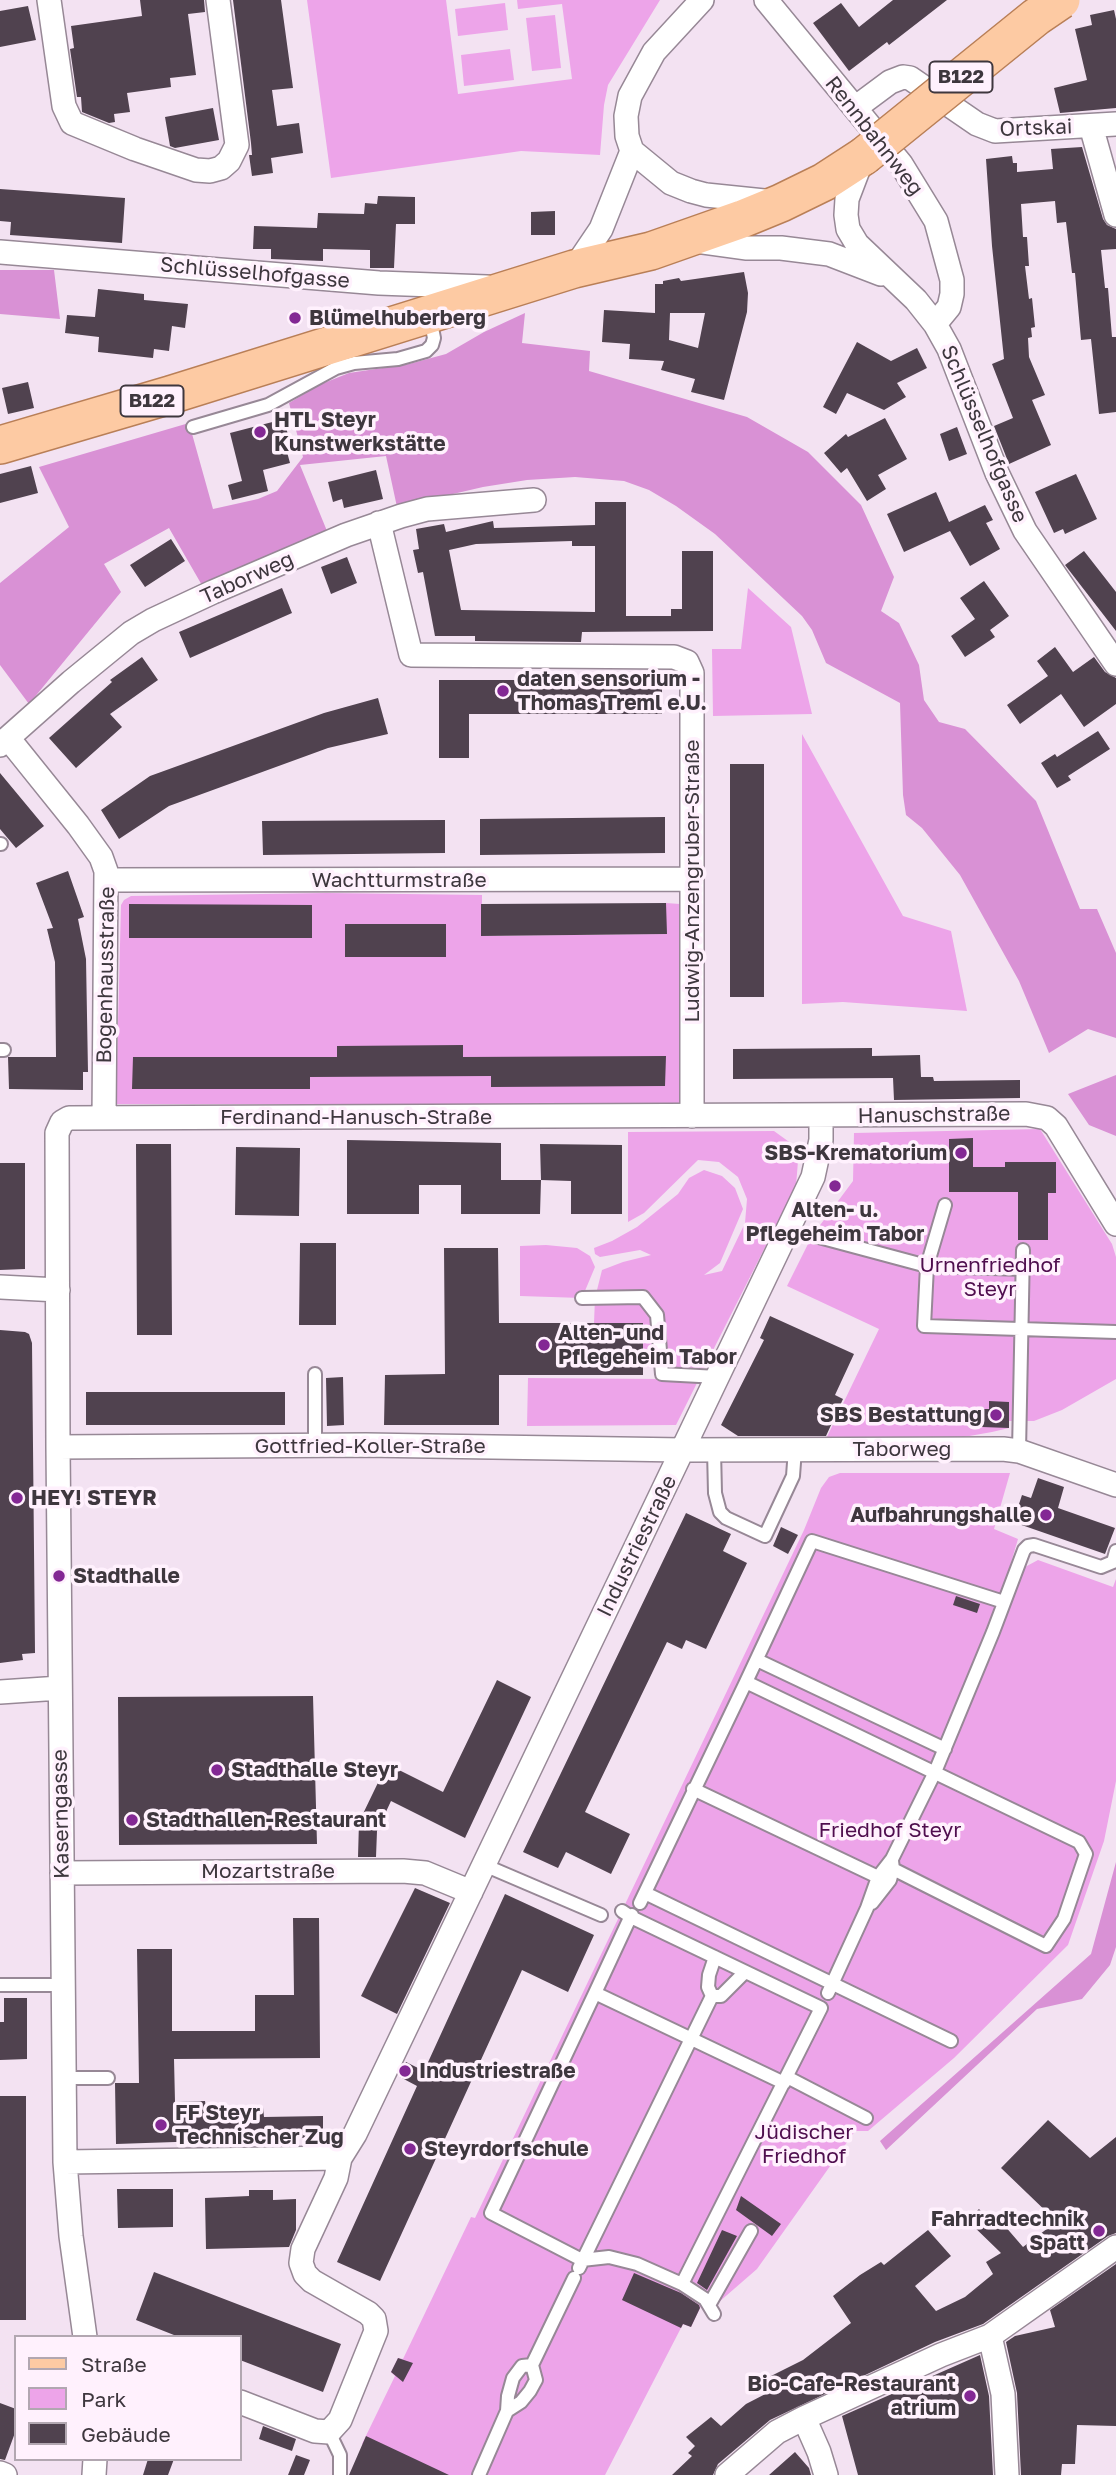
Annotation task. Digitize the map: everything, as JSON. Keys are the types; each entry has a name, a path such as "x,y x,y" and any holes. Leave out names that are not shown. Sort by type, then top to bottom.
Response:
{"main road":[{"name":"B122","path":"0,445 574,269 651,251 782,203 858,165 1036,16 1060,0"}],"street":[{"path":"49,0 64,106 72,123 135,149 196,170 210,171 221,168 229,161 237,145 218,0"},
{"path":"574,269 601,229 632,151 627,126 630,96 654,52 702,0"},
{"name":"Rennbahnweg","path":"766,0 901,164 936,220 952,280 952,294 949,307 935,324"},
{"name":"Ortskai","path":"855,108 890,82 903,77 910,78 976,124 995,131 1116,124"},
{"path":"1091,125 1116,215"},
{"path":"632,151 671,183 691,191 782,203"},
{"name":"Schlüsselhofgasse","path":"858,165 847,199 848,229 857,244 916,300 935,324 949,349 997,473 1026,531 1116,664"},
{"name":"Schlüsselhofgasse","path":"686,239 747,248 781,248 829,254 893,279"},
{"name":"Schlüsselhofgasse","path":"0,252 379,283 511,288"},
{"name":"Taborweg","path":"4,742 109,649 153,620 281,562 379,523 427,509 534,500"},
{"name":"Ludwig-Anzengruber-Straße","path":"379,523 411,655 674,657 687,662 692,673 692,1116"},
{"name":"Bogenhausstraße","path":"4,742 78,825 101,857 107,880 104,1118"},
{"name":"Wachtturmstraße","path":"107,880 691,879"},
{"name":"Hanuschstraße","path":"821,1116 1026,1114 1047,1118 1056,1126 1116,1224"},
{"name":"Ferdinand-Hanusch-Straße","path":"58,1290 57,1133 62,1122 69,1118 821,1116"},
{"name":"Industriestraße","path":"329,2432 340,2420 376,2331 374,2319 368,2313 312,2281 305,2274 301,2263 303,2249 336,2178 340,2158 355,2134 813,1177 821,1140 821,1116"},
{"path":"0,1287 58,1290"},
{"name":"Kaserngasse","path":"58,1290 65,2162 71,2236 85,2335"},
{"name":"Gottfried-Koller-Straße","path":"58,1447 315,1445 683,1450"},
{"name":"Taborweg","path":"683,1450 1003,1449 1019,1451 1116,1485"},
{"path":"0,1692 60,1688"},
{"name":"Mozartstraße","path":"62,1874 402,1871 425,1874 471,1892"},
{"path":"65,2162 340,2158"},
{"path":"727,2475 777,2432 942,2355 990,2336 1116,2247"},
{"path":"990,2336 1003,2394 1007,2475"},
{"path":"242,2403 315,2431 329,2432"},
{"path":"804,2418 826,2475"},
{"path":"0,2473 5,2475"}],"lane":[{"path":"193,427 268,405 336,368 354,363 413,356 426,351 434,338 430,314"},
{"path":"945,1205 927,1266 924,1326 1116,1332"},
{"path":"815,1236 927,1266 1023,1269"},
{"path":"1019,1451 1023,1250"},
{"path":"583,1298 643,1297 657,1315 662,1374 718,1377"},
{"path":"315,1374 315,1445"},
{"path":"714,1450 715,1493 720,1512 726,1518 765,1536 793,1476 795,1449"},
{"path":"951,2041 830,1988 642,1898 812,1541 1004,1602"},
{"path":"867,1908 882,1892 935,1772 1024,1550 1034,1545 1101,1567 1113,1562 1116,1551"},
{"path":"757,1660 945,1749"},
{"path":"746,1682 1079,1842 1086,1854 1064,1919 1046,1946 893,1864"},
{"path":"693,1789 878,1877"},
{"path":"830,1988 867,1908 878,1877 893,1864"},
{"path":"484,1865 601,1915"},
{"path":"578,2269 491,2213 595,1993 628,1914 821,2008 682,2284"},
{"path":"712,1996 708,1987 715,1958"},
{"path":"712,1996 720,1996 746,1972"},
{"path":"0,1986 63,1985"},
{"path":"595,1993 866,2118"},
{"path":"507,2411 521,2402 536,2380 532,2365 712,1996"},
{"path":"64,2078 108,2078"},
{"path":"578,2269 609,2257 628,2262 682,2284 712,2309 751,2231"},
{"path":"479,2475 507,2411 513,2378 522,2366 532,2365"},
{"path":"329,2432 340,2455 340,2475"}],"green space":[{"path":"307,0 446,0 458,94 572,79 562,4 518,9 517,0 660,0 608,85 600,155 521,151 331,178"},
{"path":"505,3 508,30 458,36 455,9"},
{"path":"555,15 561,68 532,71 526,18"},
{"path":"510,49 514,80 464,86 461,55"},
{"path":"748,588 791,627 812,714 713,716 712,649 741,649"},
{"path":"802,734 903,916 951,931 967,1011 843,1002 802,1004"},
{"path":"327,893 482,895 482,936 666,934 666,903 680,904 679,1104 116,1104 121,905 124,900 131,896"},
{"name":"Urnenfriedhof Steyr","path":"1040,1129 1112,1244 1116,1257 1116,1379 1062,1410 1034,1421 1009,1421 1009,1428 992,1432 958,1438 825,1441 879,1329 787,1286 812,1236 853,1181 854,1133"},
{"path":"774,1131 792,1144 798,1161 796,1186 704,1368 643,1367 643,1323 594,1323 595,1298 602,1270 651,1255 640,1250 600,1257 595,1254 594,1248 637,1227 678,1194 689,1178 704,1170 722,1176 735,1188 743,1209 720,1263 704,1275 722,1271 745,1223 747,1199 738,1177 719,1162 698,1160 644,1213 628,1222 628,1132"},
{"path":"520,1246 577,1248 590,1256 595,1267 582,1298 520,1296"},
{"path":"528,1378 698,1381 676,1425 527,1426"},
{"name":"Friedhof Steyr","path":"840,1473 1010,1473 994,1529 1018,1539 1002,1593 1014,1596 1025,1567 1038,1560 1113,1587 1116,1579 1116,1781 1104,1841 1068,1945 954,2058 868,2131 855,2131 757,2269 719,2302 695,2287 691,2298 702,2304 691,2327 683,2324 605,2475 425,2475 426,2472 362,2444 395,2376 391,2372 398,2358 403,2359 471,2217 475,2218 804,1530 821,1488 829,1477"}],"shaded area":[{"path":"0,270 54,270 60,319 0,314"},
{"path":"525,313 522,343 590,351 589,371 747,417 808,452 861,505 894,577 881,611 899,623 919,665 924,700 939,722 965,729 1036,801 1080,909 1097,909 1116,953 1116,1038 1088,1029 1049,1053 1019,981 960,875 922,828 906,815 900,703 826,663 812,630 802,616 715,534 649,490 624,481 575,477 527,480 397,507 386,456 300,465 327,531 203,587 169,528 104,564 121,592 29,704 0,665 0,583 69,527 39,467 189,423 213,509 258,499 277,491 303,457 289,403 319,385 349,373 409,364 446,354"},
{"path":"1116,1075 1116,1136 1089,1125 1068,1094"},
{"path":"1116,1862 1116,1947 1110,1965 1082,1999 1037,2009 886,2150 880,2141 1091,1954"}],"building":[{"path":"140,0 204,0 205,12 188,14 196,75 170,78 171,87 127,93 130,112 114,114 115,122 109,123 82,112 81,97 77,97 70,49 74,48 71,26 142,16"},
{"path":"233,0 281,0 293,88 272,90 277,126 299,123 303,153 271,158 273,173 252,176 249,155 252,155 251,143"},
{"path":"893,0 947,0 889,45 887,42 849,71 813,23 841,3 859,27"},
{"path":"28,6 36,40 0,47 0,11"},
{"path":"1114,10 1116,108 1060,113 1054,88 1087,80 1075,29 1092,25 1090,15"},
{"path":"213,108 219,140 175,148 170,146 165,117"},
{"path":"1082,147 1103,219 1107,225 1116,229 1116,249 1101,250 1105,288 1108,288 1112,337 1116,337 1116,412 1099,414 1091,339 1081,340 1075,273 1072,273 1066,222 1057,223 1055,201 1021,204 1023,237 1027,237 1029,266 1025,266 1035,327 1031,328 1032,337 1028,338 1029,357 1045,395 1032,400 1051,445 1009,464 994,426 1013,418 992,364 1004,359 986,159 1012,156 1013,163 1017,163 1017,172 1053,169 1051,149"},
{"path":"0,189 125,198 122,243 10,235 11,222 0,221"},
{"path":"378,196 415,197 415,224 396,224 394,268 370,268 370,250 323,249 323,261 271,259 271,249 253,249 254,226 317,228 318,213 364,214 365,203 377,204"},
{"path":"555,211 555,235 531,235 531,212"},
{"path":"744,272 748,293 747,312 724,400 691,392 695,379 661,370 664,361 629,359 630,344 602,342 604,310 655,313 655,284 679,278 681,281","holes":["670,313 705,313 698,348 669,340"]},
{"path":"98,289 144,294 144,300 188,304 185,328 172,326 169,351 154,349 153,358 98,352 99,337 65,333 67,315 95,317"},
{"path":"857,342 891,361 917,348 927,368 897,383 906,397 884,410 847,393 836,414 823,407"},
{"path":"28,382 34,408 8,414 2,388"},
{"path":"885,418 907,459 878,475 886,489 867,501 847,468 841,473 824,453 846,434 848,437"},
{"path":"284,419 292,451 287,452 290,463 263,470 268,491 232,500 228,485 242,481 230,433"},
{"path":"957,427 967,454 949,461 940,434"},
{"path":"31,466 38,493 0,503 0,474"},
{"path":"376,470 383,499 344,508 342,499 333,502 328,482"},
{"path":"1076,474 1097,519 1065,534 1063,529 1054,533 1035,492"},
{"path":"936,492 949,522 985,505 993,520 986,523 1000,549 970,566 950,531 904,552 887,514"},
{"path":"595,502 626,502 626,616 671,616 671,609 682,609 682,551 713,551 713,631 582,632 581,642 475,641 475,636 435,636 423,572 418,573 413,550 419,549 416,529 444,524 446,532 493,521 494,528 595,525","holes":["572,541 572,546 595,546 595,612 461,610 449,550 476,544"]},
{"path":"171,539 185,561 145,587 130,565"},
{"path":"1084,551 1116,592 1116,631 1065,565"},
{"path":"347,557 357,583 331,594 321,567"},
{"path":"984,581 1009,616 990,630 995,637 965,657 951,636 975,619 960,598"},
{"path":"282,588 292,613 190,658 179,632"},
{"path":"1055,647 1073,672 1094,657 1105,672 1116,678 1116,704 1084,727 1061,694 1020,724 1007,705 1048,676 1037,661"},
{"path":"142,657 158,680 110,714 122,727 76,768 49,738 112,682 110,680"},
{"path":"439,680 662,680 662,714 469,714 469,758 439,758"},
{"path":"378,698 388,734 328,748 169,806 119,839 101,810 150,776 324,713"},
{"path":"1098,731 1110,749 1068,776 1071,780 1057,788 1041,763 1055,754 1057,757"},
{"path":"730,764 764,764 764,997 730,997"},
{"path":"0,773 44,826 16,848 0,829"},
{"path":"665,817 665,853 480,855 480,819"},
{"path":"445,820 445,853 263,855 262,821"},
{"path":"68,871 84,917 78,919 86,959 88,1072 83,1072 83,1090 9,1089 8,1057 56,1057 55,962 47,929 53,928 36,883"},
{"path":"666,903 667,934 481,936 481,904"},
{"path":"129,904 312,905 312,938 129,938"},
{"path":"345,924 446,924 446,957 345,957"},
{"path":"463,1045 463,1057 666,1056 665,1086 491,1087 491,1076 310,1077 310,1089 132,1089 133,1057 337,1057 337,1046"},
{"path":"872,1048 872,1056 920,1055 921,1077 933,1077 934,1081 1020,1080 1020,1098 894,1100 893,1078 733,1079 733,1049"},
{"path":"973,1138 973,1167 1005,1167 1005,1162 1056,1162 1056,1193 1048,1193 1048,1240 1018,1240 1018,1192 949,1192 949,1139"},
{"path":"347,1140 501,1143 501,1180 541,1180 540,1214 461,1214 461,1185 419,1185 419,1214 347,1214"},
{"path":"136,1144 171,1144 172,1335 137,1335"},
{"path":"540,1144 622,1145 622,1214 571,1214 571,1181 541,1180"},
{"path":"236,1147 300,1148 299,1216 235,1215"},
{"path":"0,1163 25,1163 25,1269 0,1270"},
{"path":"300,1243 336,1243 336,1325 299,1325"},
{"name":"Alten- und Pflegeheim Tabor","path":"444,1248 498,1248 499,1323 643,1323 643,1375 499,1375 499,1425 384,1425 385,1375 445,1374"},
{"path":"770,1316 854,1354 835,1395 843,1399 826,1436 738,1436 721,1425 764,1340 760,1338"},
{"name":"HEY! STEYR","path":"0,1330 25,1332 29,1334 32,1343 35,1653 22,1654 23,1660 0,1663"},
{"path":"343,1377 344,1425 327,1426 326,1378"},
{"path":"86,1392 285,1392 285,1425 86,1425"},
{"name":"SBS Bestattung","path":"989,1401 1009,1402 1009,1428 982,1427 982,1409 989,1409"},
{"name":"Aufbahrungshalle","path":"1038,1478 1064,1487 1058,1508 1115,1528 1105,1554 1013,1522 1022,1495 1031,1498"},
{"path":"686,1513 731,1534 723,1551 747,1563 706,1649 686,1640 682,1649 667,1642 585,1812 630,1834 611,1874 566,1852 558,1868 523,1852"},
{"path":"781,1527 798,1535 788,1554 773,1546"},
{"path":"956,1596 980,1604 977,1613 953,1605"},
{"path":"497,1680 531,1697 465,1838 391,1801 377,1831 376,1857 358,1857 359,1822 387,1764 443,1792"},
{"name":"Stadthalle Steyr","path":"313,1696 317,1844 119,1845 118,1697"},
{"path":"415,1888 450,1903 397,2014 361,1996"},
{"path":"505,1894 594,1935 568,1992 522,1970 380,2281 337,2262 417,2086 400,2077 406,2062 424,2071"},
{"path":"293,1918 319,1918 320,2058 174,2059 175,2102 205,2101 206,2108 263,2107 264,2117 323,2116 323,2137 116,2144 115,2083 139,2083 137,1949 172,1949 172,2031 255,2031 255,1995 294,1995"},
{"path":"4,1998 27,1998 27,2059 0,2060 0,2022 4,2022"},
{"path":"0,2096 26,2096 26,2320 0,2320"},
{"path":"1048,2120 1090,2158 1116,2137 1116,2233 983,2324 935,2342 770,2420 718,2464 713,2475 672,2475 692,2456 688,2453 695,2446 686,2437 711,2417 721,2426 746,2404 777,2388 769,2377 803,2360 851,2323 833,2296 881,2262 884,2265 928,2230 951,2256 915,2286 936,2311 965,2297 993,2274 986,2262 1001,2253 967,2220 979,2209 991,2223 998,2218 1023,2247 1052,2225 1050,2221 1053,2218 1001,2168"},
{"path":"117,2189 173,2189 173,2227 118,2228"},
{"path":"249,2190 273,2190 273,2200 296,2199 296,2230 289,2247 206,2249 205,2198 249,2196"},
{"path":"741,2196 781,2224 772,2236 736,2210"},
{"path":"722,2230 737,2236 707,2290 697,2283"},
{"path":"1116,2264 1116,2426 1077,2425 1075,2464 1062,2464 1061,2475 1021,2475 1017,2393 1006,2342 1015,2336 1055,2327 1050,2310"},
{"path":"154,2272 341,2344 323,2392 242,2361 242,2335 174,2335 136,2320"},
{"path":"634,2273 681,2293 699,2305 691,2327 683,2324 681,2328 622,2300"},
{"path":"980,2355 989,2396 993,2475 858,2475 842,2416"},
{"path":"398,2358 413,2363 403,2382 391,2372"},
{"path":"0,2403 14,2408 14,2435 5,2460 0,2459"},
{"path":"263,2426 296,2439 292,2451 259,2439"},
{"path":"366,2436 449,2475 349,2475"},
{"path":"795,2452 809,2468 811,2475 769,2475"},
{"path":"296,2455 310,2460 304,2475 288,2475"},
{"path":"147,2461 173,2461 168,2475 143,2475"}],"place":[{"name":"Blümelhuberberg","path":"295,318"},
{"name":"HTL Steyr Kunstwerkstätte","path":"260,432"},
{"name":"daten sensorium - Thomas Treml e.U.","path":"503,691"},
{"name":"SBS-Krematorium","path":"961,1153"},
{"name":"Alten- u. Pflegeheim Tabor","path":"835,1186"},
{"name":"Alten- und Pflegeheim Tabor","path":"544,1345"},
{"name":"SBS Bestattung","path":"996,1415"},
{"name":"HEY! STEYR","path":"17,1498"},
{"name":"Aufbahrungshalle","path":"1046,1515"},
{"name":"Stadthalle","path":"59,1576"},
{"name":"Stadthalle Steyr","path":"217,1770"},
{"name":"Stadthallen-Restaurant","path":"132,1820"},
{"name":"Industriestraße","path":"405,2071"},
{"name":"FF Steyr Technischer Zug","path":"161,2125"},
{"name":"Steyrdorfschule","path":"410,2149"},
{"name":"Fahrradtechnik Spatt","path":"1099,2231"},
{"name":"Bio-Cafe-Restaurant atrium","path":"970,2396"}],"park label":[{"name":"Jüdischer Friedhof","path":"804,2144"}]}
